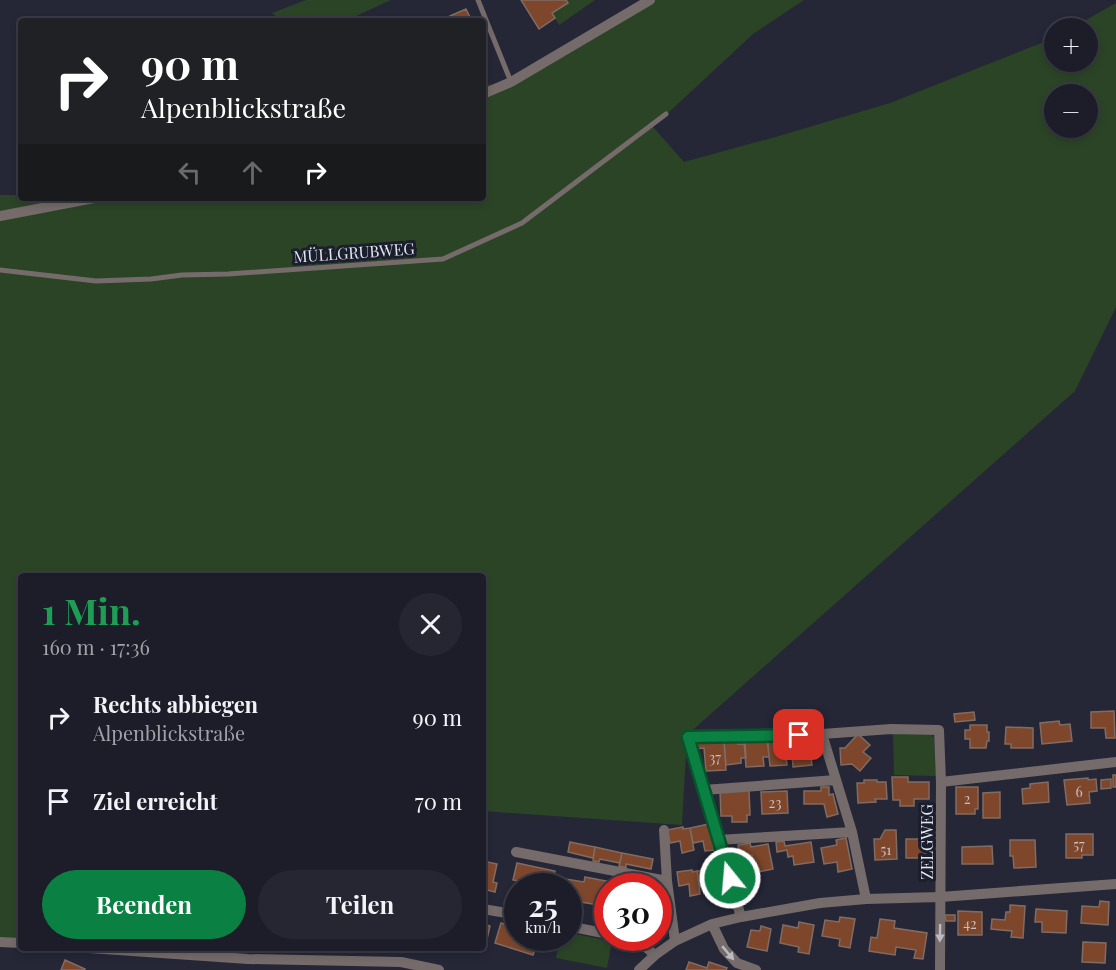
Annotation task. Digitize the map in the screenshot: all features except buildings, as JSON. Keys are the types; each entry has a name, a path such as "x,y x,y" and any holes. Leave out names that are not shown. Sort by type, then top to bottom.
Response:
{"street":[{"path":"486,93 511,82 650,0"},
{"path":"0,216 78,201"},
{"path":"741,917 688,737 822,734 891,729 939,730 941,782"},
{"path":"822,734 852,832 866,899"},
{"name":"ZELGWEG","path":"940,970 941,782 1116,762"},
{"path":"704,789 836,780"},
{"path":"664,830 667,873"},
{"path":"718,840 852,832"},
{"path":"516,852 625,873"},
{"path":"639,970 675,941 712,924 741,917 820,903 1116,884"},
{"path":"486,910 504,913"},
{"path":"672,918 675,941"},
{"path":"712,924 723,949 737,963 756,970"},
{"path":"0,942 18,943"},
{"path":"186,951 401,962 439,970"},
{"path":"650,951 655,956"}],"lane":[{"path":"478,0 485,18"},
{"path":"486,20 511,82"},
{"name":"MÜLLGRUBWEG","path":"0,270 107,281 443,259 522,223 666,114"}],"green space":[{"path":"306,0 391,0 352,18 278,18 272,13"},
{"path":"521,0 595,0 559,25 555,18 539,29"},
{"path":"643,0 804,0 753,34 653,127 684,162 890,103 1044,42 1044,72 1098,72 1098,18 1090,18 1116,3 1116,307 1075,391 687,735 682,825 486,811 486,573 18,573 18,939 0,937 0,195 18,195 18,201 486,201 486,85 512,83"},
{"path":"893,733 931,734 934,738 936,776 894,775"},
{"path":"582,935 594,938 594,951 610,951 607,968 556,958 557,951 582,951"},
{"path":"197,951 227,951 226,953"}],"route":[{"path":"730,878 688,737 799,735"}]}
